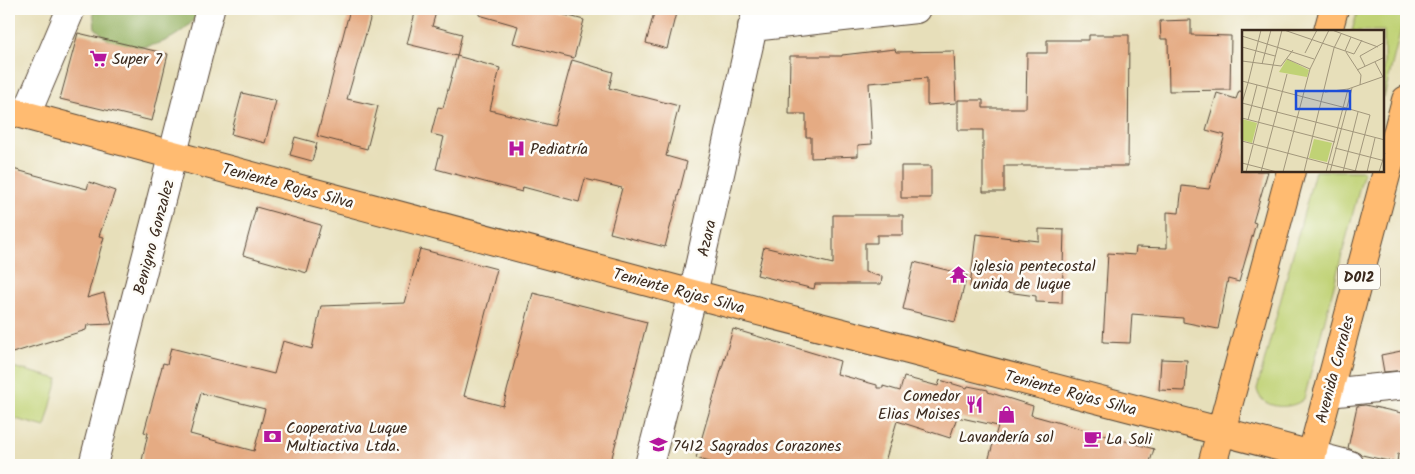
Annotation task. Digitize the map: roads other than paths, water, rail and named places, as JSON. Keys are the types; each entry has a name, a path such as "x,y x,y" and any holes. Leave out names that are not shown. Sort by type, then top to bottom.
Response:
{"main road":[{"path":"1328,30 1334,9"},
{"name":"Avenida Corrales","path":"1310,460 1406,100"},
{"name":"Teniente Rojas Silva","path":"18,113 693,294 1221,431 1310,460"},
{"path":"1212,465 1291,172"}],"street":[{"path":"18,113 71,9"},
{"name":"Benigno Gonzalez","path":"93,465 210,9"},
{"path":"755,18 916,9"},
{"name":"Azara","path":"649,465 693,294 755,18"},
{"path":"1328,392 1406,385"},
{"name":"Teniente Rojas Silva","path":"1310,460 1350,465"}],"place":[{"name":"Super 7","path":"98,58"},
{"name":"Pediatría","path":"516,148"},
{"name":"iglesia pentecostal unida de luque","path":"959,274"},
{"name":"Comedor Elias Moises","path":"974,404"},
{"name":"Lavandería sol","path":"1006,415"},
{"name":"Cooperativa Luque Multiactiva Ltda.","path":"272,436"},
{"name":"La Soli","path":"1092,438"},
{"name":"7412 Sagrados Corazones","path":"659,445"}]}
